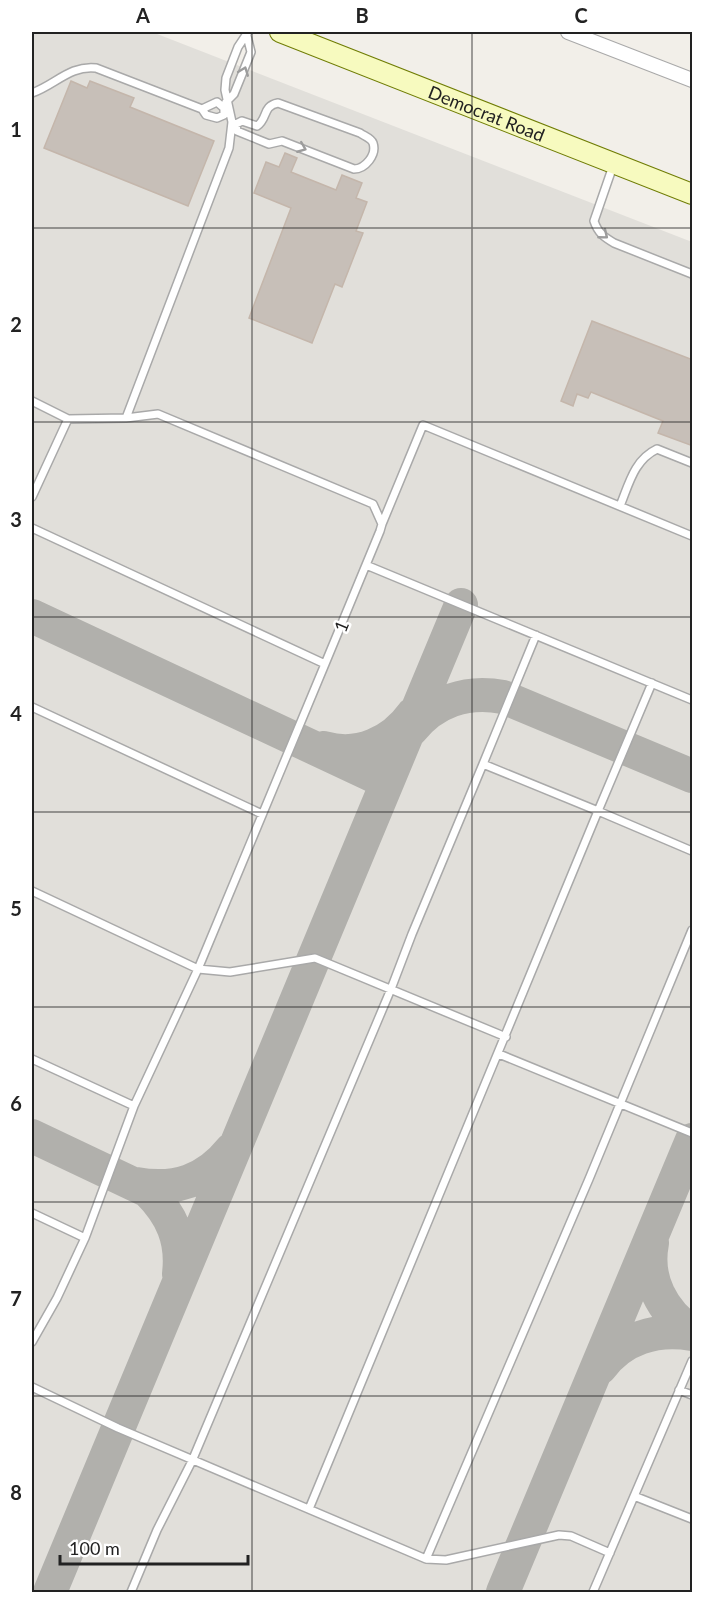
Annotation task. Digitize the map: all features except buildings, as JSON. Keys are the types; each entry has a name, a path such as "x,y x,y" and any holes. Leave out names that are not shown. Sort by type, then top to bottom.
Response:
{"main road":[{"name":"Democrat Road","path":"280,32 693,194"}],"street":[{"path":"568,32 693,80"}],"lane":[{"path":"226,106 234,94 251,52 248,34"},
{"path":"32,93 64,74 87,67 96,68 202,109 206,115 217,118 224,115 226,78 238,47 248,34"},
{"path":"202,109 218,102 226,106 237,131 269,144 282,141 354,169 361,169 367,165 373,149 373,143 369,138 360,133 278,103 268,108 261,124 257,126 242,121 234,123"},
{"path":"126,417 229,148 234,123"},
{"path":"614,163 594,221 596,229 602,236 614,243 693,274"},
{"path":"32,401 68,419 158,414 373,504 382,524"},
{"path":"32,497 68,419"},
{"name":"1","path":"32,1342 57,1298 85,1238 134,1106 198,969 423,425 620,506"},
{"path":"693,463 657,449 646,454 638,462 620,506 693,536"},
{"path":"32,528 325,664"},
{"path":"366,564 693,700"},
{"path":"131,1593 157,1530 192,1461 391,989 536,635"},
{"path":"309,1509 652,683"},
{"path":"32,707 262,814"},
{"path":"483,764 693,852"},
{"path":"32,891 198,969 230,972 315,958 506,1037"},
{"path":"426,1560 693,930"},
{"path":"499,1054 693,1133"},
{"path":"32,1059 134,1106"},
{"path":"32,1213 85,1238"},
{"path":"593,1593 693,1361"},
{"path":"32,1387 192,1461 426,1560 446,1560 559,1535 571,1536 610,1553"},
{"path":"680,1390 693,1395"},
{"path":"634,1496 693,1519"}],"shaded area":[{"path":"32,32 152,32 692,242 692,1592 32,1592"}],"taxiway":[{"path":"50,1592 461,605"},
{"path":"32,616 387,782"},
{"path":"411,730 430,712 452,700 477,695 503,697 692,776"},
{"path":"324,748 349,751 373,746 395,733 413,714"},
{"path":"32,1136 148,1191 164,1209 174,1229 179,1250 179,1274"},
{"path":"503,1592 692,1140"},
{"path":"136,1184 164,1186 189,1181 211,1169 231,1150"},
{"path":"652,1243 651,1269 658,1294 672,1315 692,1332"},
{"path":"600,1368 629,1342 653,1334 692,1334"}]}
